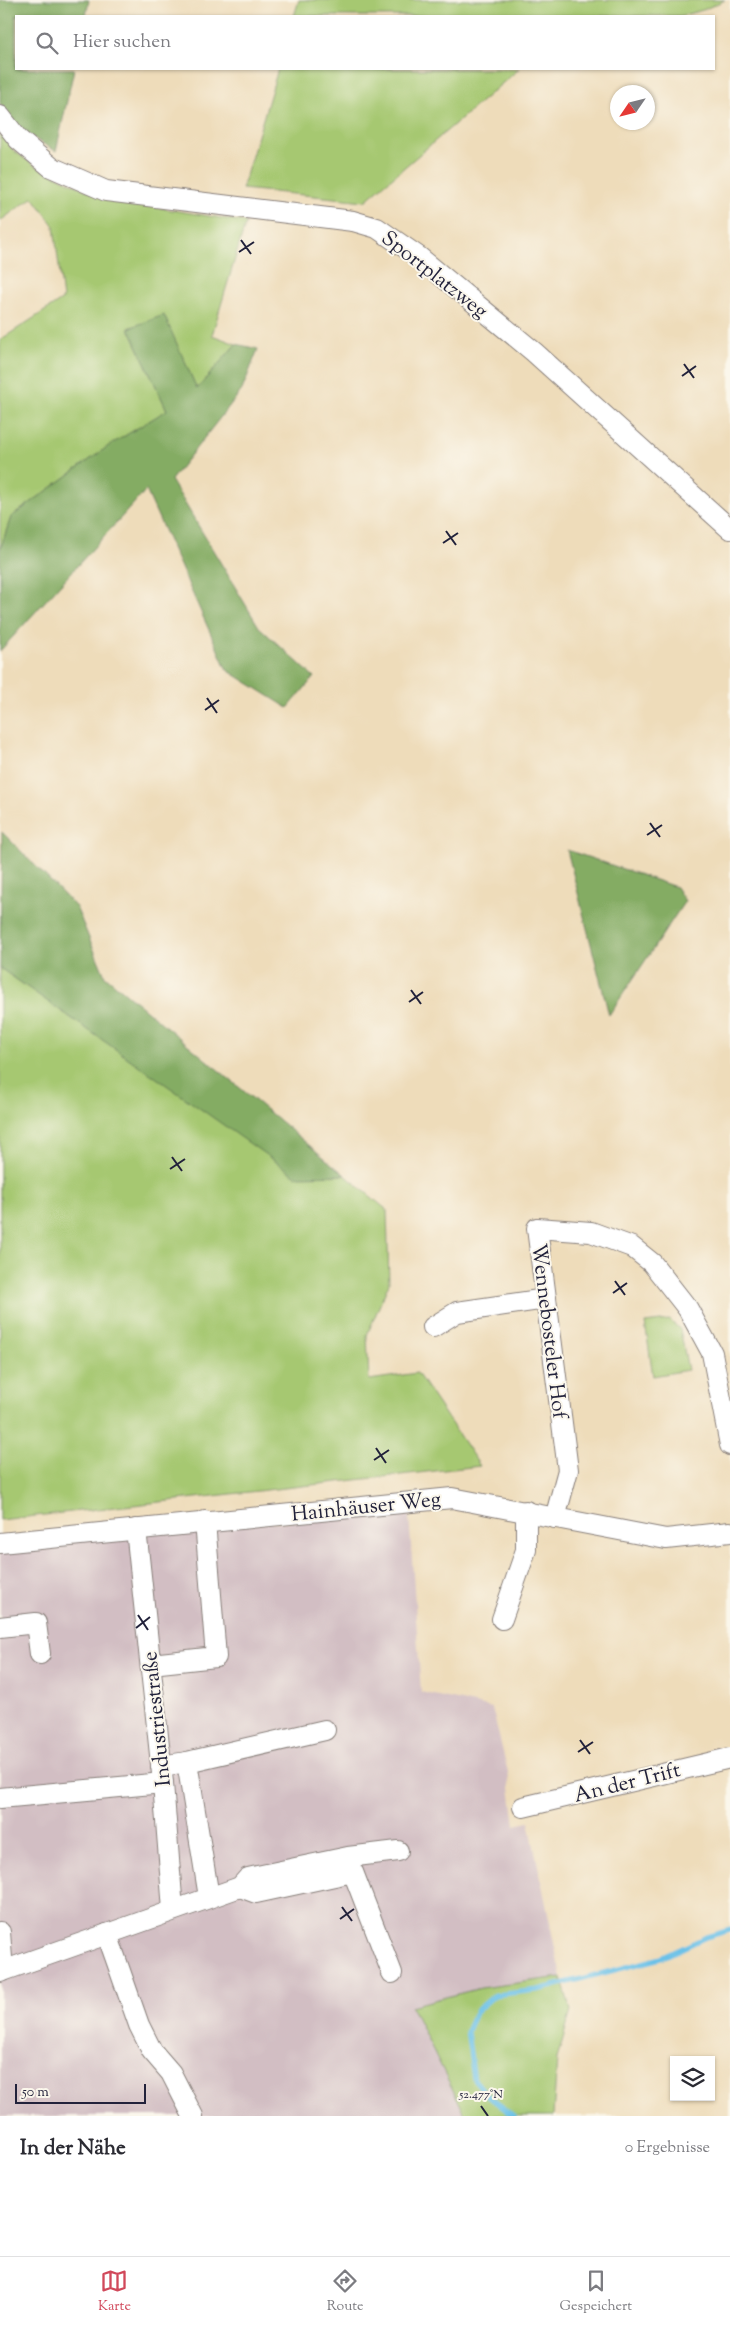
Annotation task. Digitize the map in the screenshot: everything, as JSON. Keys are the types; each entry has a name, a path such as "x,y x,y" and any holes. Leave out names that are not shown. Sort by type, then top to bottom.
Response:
{"street":[{"name":"Sportplatzweg","path":"0,116 18,139 51,167 106,192 353,221 377,228 419,257 534,352 730,529"},
{"name":"Wennebosteler Hof","path":"555,1518 568,1470 537,1228 591,1232 632,1247 652,1263 688,1309 712,1353 730,1444"},
{"path":"433,1327 457,1312 546,1299"},
{"name":"Hainhäuser Weg","path":"0,1543 205,1521 452,1498 666,1539 730,1532"},
{"path":"502,1619 526,1550 526,1512"},
{"path":"151,1664 216,1657 205,1521"},
{"name":"Industriestraße","path":"136,1529 162,1774 173,1910"},
{"path":"0,1627 36,1623 40,1654"},
{"path":"0,1798 162,1774 187,1762 325,1730"},
{"name":"An der Trift","path":"524,1807 730,1758"},
{"path":"187,1762 210,1896"},
{"path":"0,1932 2,1972 210,1896 240,1887 248,1878 348,1857 398,1850"},
{"path":"240,1887 256,1893 353,1872 392,1973"},
{"path":"107,1934 139,2025 152,2051 171,2074 193,2116"}],"shaded area":[{"path":"409,1515 421,1692 492,1708 508,1772 515,1825 529,1822 561,1977 481,1988 411,2006 466,2116 0,2116 0,1547 140,1529"}],"green space":[{"path":"0,0 89,0 86,15 15,15 15,70 74,70 56,151 21,131 0,104"},
{"path":"299,0 725,0 703,10 684,15 294,15"},
{"path":"278,70 518,70 365,201 242,189"},
{"path":"0,133 14,151 34,165 105,199 246,222 212,335 236,344 197,389 164,316 129,328 167,410 110,445 11,517 0,550 0,340 63,299 54,226 33,197 0,221"},
{"path":"164,315 197,389 236,344 258,349 242,390 171,480 259,627 314,677 288,708 227,670 146,490 0,651 0,550 11,517 110,445 167,410 129,328"},
{"path":"2,832 76,907 105,976 345,1175 296,1176 0,968"},
{"path":"567,850 676,887 685,901 609,1015"},
{"path":"0,968 296,1175 345,1175 387,1210 389,1283 367,1335 369,1380 417,1373 480,1466 0,1520"},
{"path":"669,1320 680,1329 688,1370 653,1376 645,1323"},
{"path":"561,1977 571,2011 557,2059 553,2116 466,2116 411,2006 481,1988"}],"waterway":[{"path":"514,2116 488,2096 474,2079 467,2031 476,2011 495,1995 538,1990 661,1958 706,1937 730,1930"}]}
